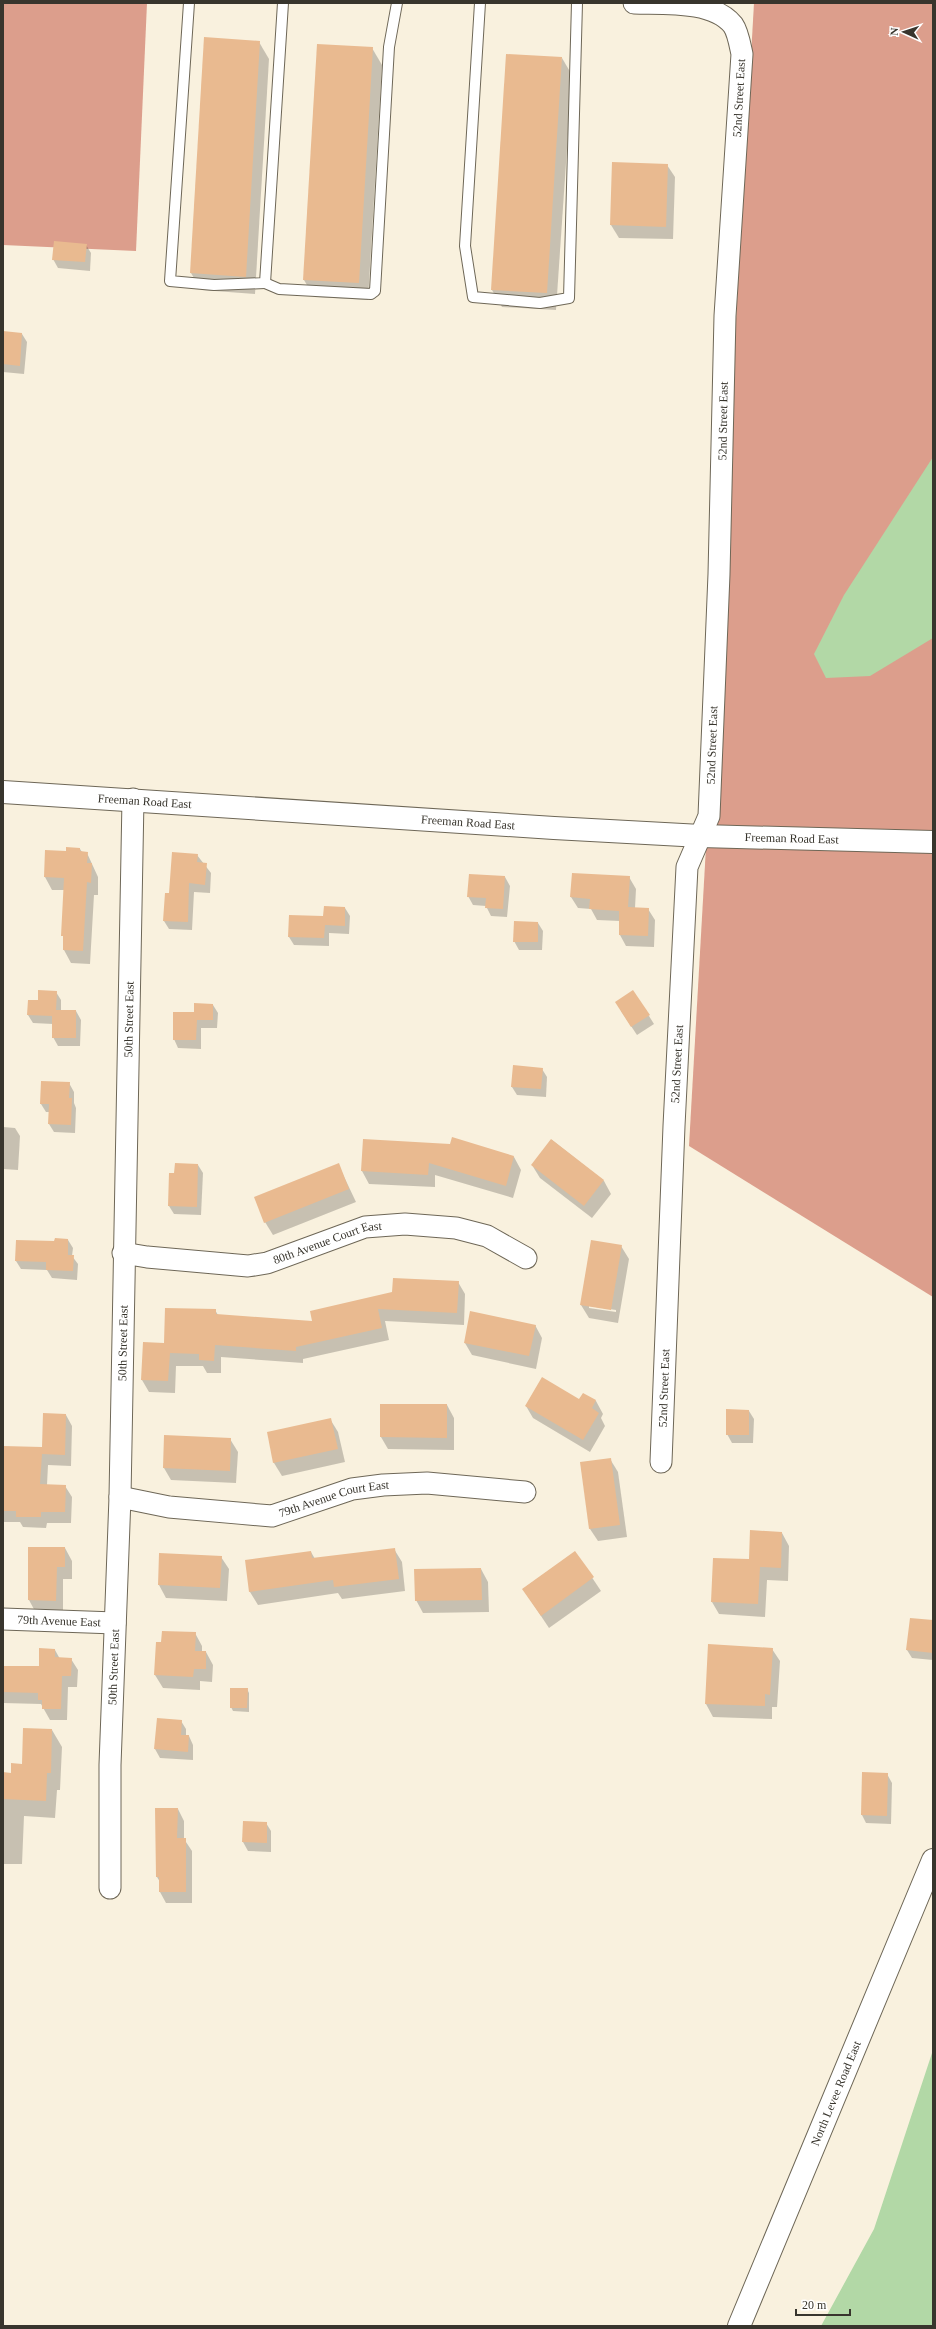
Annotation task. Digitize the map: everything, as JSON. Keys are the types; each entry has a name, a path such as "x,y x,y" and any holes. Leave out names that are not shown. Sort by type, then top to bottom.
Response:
{"street":[{"path":"634,3 709,5"},
{"name":"52nd Street East","path":"661,1462 674,1126 687,867 710,816 719,574 726,316 742,54 733,25 721,13 709,5"},
{"name":"Freeman Road East","path":"3,792 554,828 701,836 933,842"},
{"name":"50th Street East","path":"110,1888 110,1766 120,1497 123,1252 133,800"},
{"name":"80th Avenue Court East","path":"123,1252 147,1257 248,1266 267,1263 365,1227 405,1224 456,1228 487,1236 526,1258"},
{"name":"79th Avenue Court East","path":"120,1497 169,1507 272,1516 352,1489 383,1485 427,1483 525,1492"},
{"name":"79th Avenue East","path":"3,1619 116,1623"},
{"name":"North Levee Road East","path":"738,2326 933,1860"}],"lane":[{"path":"189,3 170,281 214,285 265,283 279,289 370,294 375,291 389,48 397,3"},
{"path":"265,283 283,3"},
{"path":"480,3 465,246 473,297 540,303 569,298 577,3"}],"shaded area":[{"path":"3,3 147,3 136,251 3,245"},
{"path":"754,3 933,3 933,1297 689,1146"},
{"path":"933,457 933,638 870,676 826,678 814,654 844,595"},
{"path":"933,2050 933,2326 821,2326 874,2229"}],"building":[{"path":"204,37 260,41 246,277 190,273"},
{"path":"317,44 373,47 359,283 303,280"},
{"path":"506,54 562,57 547,293 491,290"},
{"path":"612,162 668,164 666,227 610,225"},
{"path":"54,241 87,244 85,262 52,260"},
{"path":"3,331 22,333 20,366 3,364"},
{"path":"66,847 80,848 80,851 88,852 87,863 92,863 91,883 87,882 83,951 63,950 63,936 61,936 64,878 44,877 45,850 66,851"},
{"path":"172,852 198,854 197,862 207,863 205,885 189,883 188,922 163,921 165,893 169,893"},
{"path":"572,873 630,876 628,907 649,908 648,936 619,935 619,911 589,909 590,899 570,897"},
{"path":"469,874 505,876 503,909 485,908 486,898 467,897"},
{"path":"324,906 345,907 345,926 325,925 324,938 288,937 289,915 323,916"},
{"path":"514,921 538,922 538,942 513,942"},
{"path":"38,990 57,991 56,1010 76,1010 76,1038 52,1038 52,1016 27,1015 28,1000 38,1000"},
{"path":"633,990 650,1015 631,1027 615,1002"},
{"path":"194,1003 213,1004 213,1020 197,1020 196,1040 173,1040 173,1012 194,1012"},
{"path":"513,1065 543,1068 541,1089 511,1087"},
{"path":"41,1081 70,1082 69,1098 72,1098 71,1125 48,1124 49,1104 40,1104"},
{"path":"452,1137 514,1156 506,1186 429,1163 428,1175 361,1171 363,1139 450,1144"},
{"path":"551,1139 604,1180 584,1206 531,1165"},
{"path":"175,1163 198,1164 197,1207 168,1206 169,1173 174,1173"},
{"path":"339,1163 349,1189 264,1223 254,1197"},
{"path":"55,1238 68,1239 68,1255 74,1255 73,1271 46,1270 46,1262 15,1261 16,1240 54,1241"},
{"path":"591,1240 622,1245 611,1310 580,1305"},
{"path":"393,1278 459,1281 457,1313 378,1309 382,1328 296,1347 296,1351 215,1345 214,1361 199,1360 199,1354 170,1353 168,1381 141,1380 143,1342 164,1343 165,1308 216,1309 216,1314 312,1321 310,1311 392,1292"},
{"path":"470,1311 536,1325 529,1356 464,1343"},
{"path":"542,1377 579,1399 583,1393 596,1400 592,1408 599,1413 583,1440 525,1406"},
{"path":"380,1404 447,1404 447,1438 380,1437"},
{"path":"726,1409 749,1410 749,1435 726,1435"},
{"path":"43,1413 66,1414 65,1455 42,1454 40,1484 66,1485 65,1512 41,1512 41,1517 16,1517 16,1511 3,1511 3,1446 42,1447"},
{"path":"331,1418 338,1449 273,1463 267,1432"},
{"path":"164,1435 231,1438 230,1471 163,1468"},
{"path":"611,1458 620,1525 589,1529 580,1462"},
{"path":"750,1530 782,1532 781,1568 760,1567 758,1604 711,1602 713,1558 749,1559"},
{"path":"28,1547 65,1547 65,1567 57,1567 56,1601 28,1600"},
{"path":"395,1548 399,1579 334,1587 333,1580 249,1592 245,1560 311,1551 312,1558"},
{"path":"575,1551 594,1577 541,1616 522,1589"},
{"path":"159,1553 222,1556 220,1588 158,1585"},
{"path":"481,1568 482,1600 415,1601 414,1569"},
{"path":"910,1618 933,1620 933,1653 906,1650"},
{"path":"162,1631 196,1632 195,1651 206,1651 206,1669 194,1669 193,1677 154,1675 156,1642 161,1642"},
{"path":"708,1644 773,1648 770,1695 765,1694 765,1706 705,1704"},
{"path":"39,1648 55,1649 55,1657 72,1658 71,1676 62,1676 61,1709 42,1709 42,1700 38,1700 38,1693 3,1692 3,1666 39,1666"},
{"path":"230,1688 248,1688 247,1708 230,1708"},
{"path":"157,1718 182,1720 181,1735 189,1735 188,1752 154,1749"},
{"path":"23,1728 52,1729 51,1773 47,1773 46,1801 3,1799 3,1772 11,1773 11,1763 22,1764"},
{"path":"862,1772 888,1773 887,1816 861,1815"},
{"path":"155,1808 178,1808 177,1838 186,1838 186,1892 159,1892 159,1877 156,1877"},
{"path":"243,1821 267,1822 267,1843 242,1842"}]}
